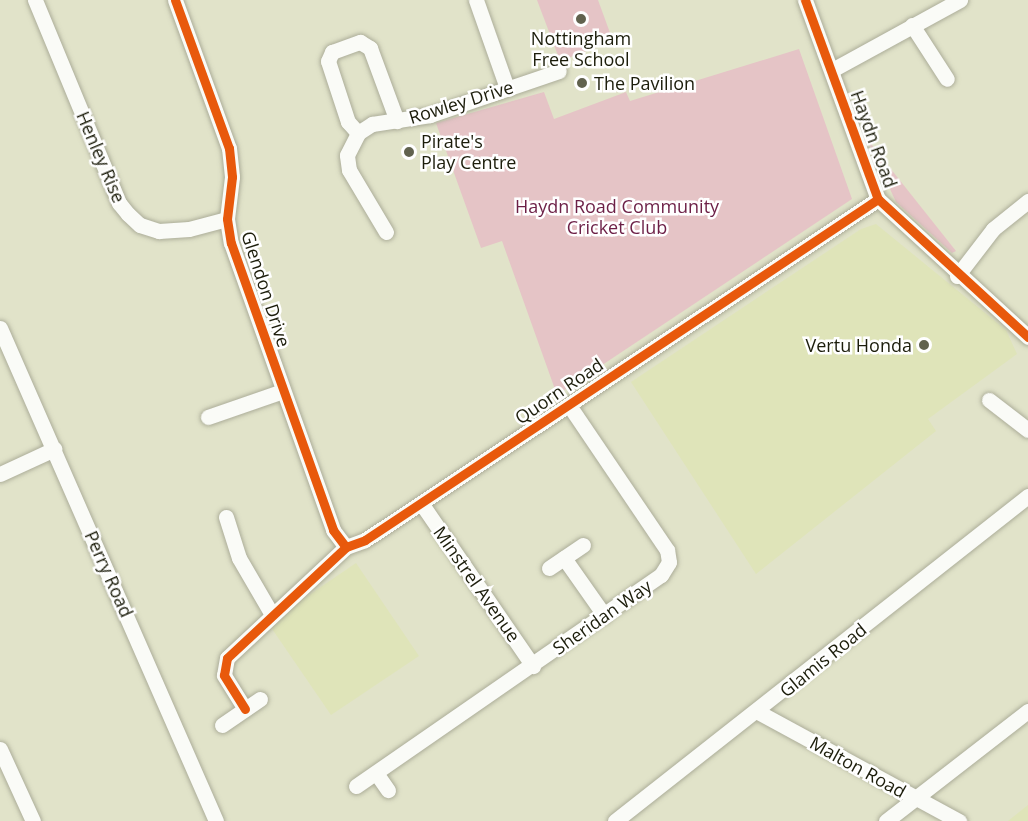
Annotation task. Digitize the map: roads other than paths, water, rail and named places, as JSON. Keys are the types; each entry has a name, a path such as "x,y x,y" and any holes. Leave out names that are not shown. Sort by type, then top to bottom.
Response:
{"street":[{"name":"Henley Rise","path":"35,0 119,203 128,214 140,225 159,231 189,229 227,219"},
{"name":"Glendon Drive","path":"175,0 229,148 232,177 227,219 231,243 333,530 346,547"},
{"path":"476,0 507,88"},
{"name":"Haydn Road","path":"805,0 878,199 957,276 1028,337"},
{"path":"832,70 960,0"},
{"path":"912,25 947,79"},
{"name":"Rowley Drive","path":"397,121 370,48 360,42 332,52 328,61 348,122 358,133 372,124 397,121 430,115 559,71"},
{"path":"358,133 347,155 349,170 386,232"},
{"name":"Quorn Road","path":"245,709 228,685 224,667 227,658 269,616 346,547 365,540 878,199"},
{"path":"957,276 993,229 1028,201"},
{"name":"Perry Road","path":"0,328 216,821"},
{"path":"208,417 284,391"},
{"path":"989,400 1028,430"},
{"name":"Sheridan Way","path":"356,786 533,666 661,575 669,562 667,550 569,405"},
{"path":"0,474 54,449"},
{"name":"Glamis Road","path":"615,821 758,712 1028,496"},
{"name":"Minstrel Avenue","path":"421,503 533,666"},
{"path":"226,517 239,558 269,616"},
{"path":"549,568 583,545"},
{"path":"564,558 604,615"},
{"path":"222,725 260,699"},
{"path":"886,821 1028,711"},
{"name":"Malton Road","path":"758,712 959,821"},
{"path":"0,749 33,821"},
{"path":"376,773 388,790"}],"place":[{"name":"Nottingham Free School","path":"581,19"},
{"name":"The Pavilion","path":"582,83"},
{"name":"Pirate's Play Centre","path":"409,152"},
{"name":"Vertu Honda","path":"924,345"}],"park label":[{"name":"Haydn Road Community Cricket Club","path":"617,217"}]}
